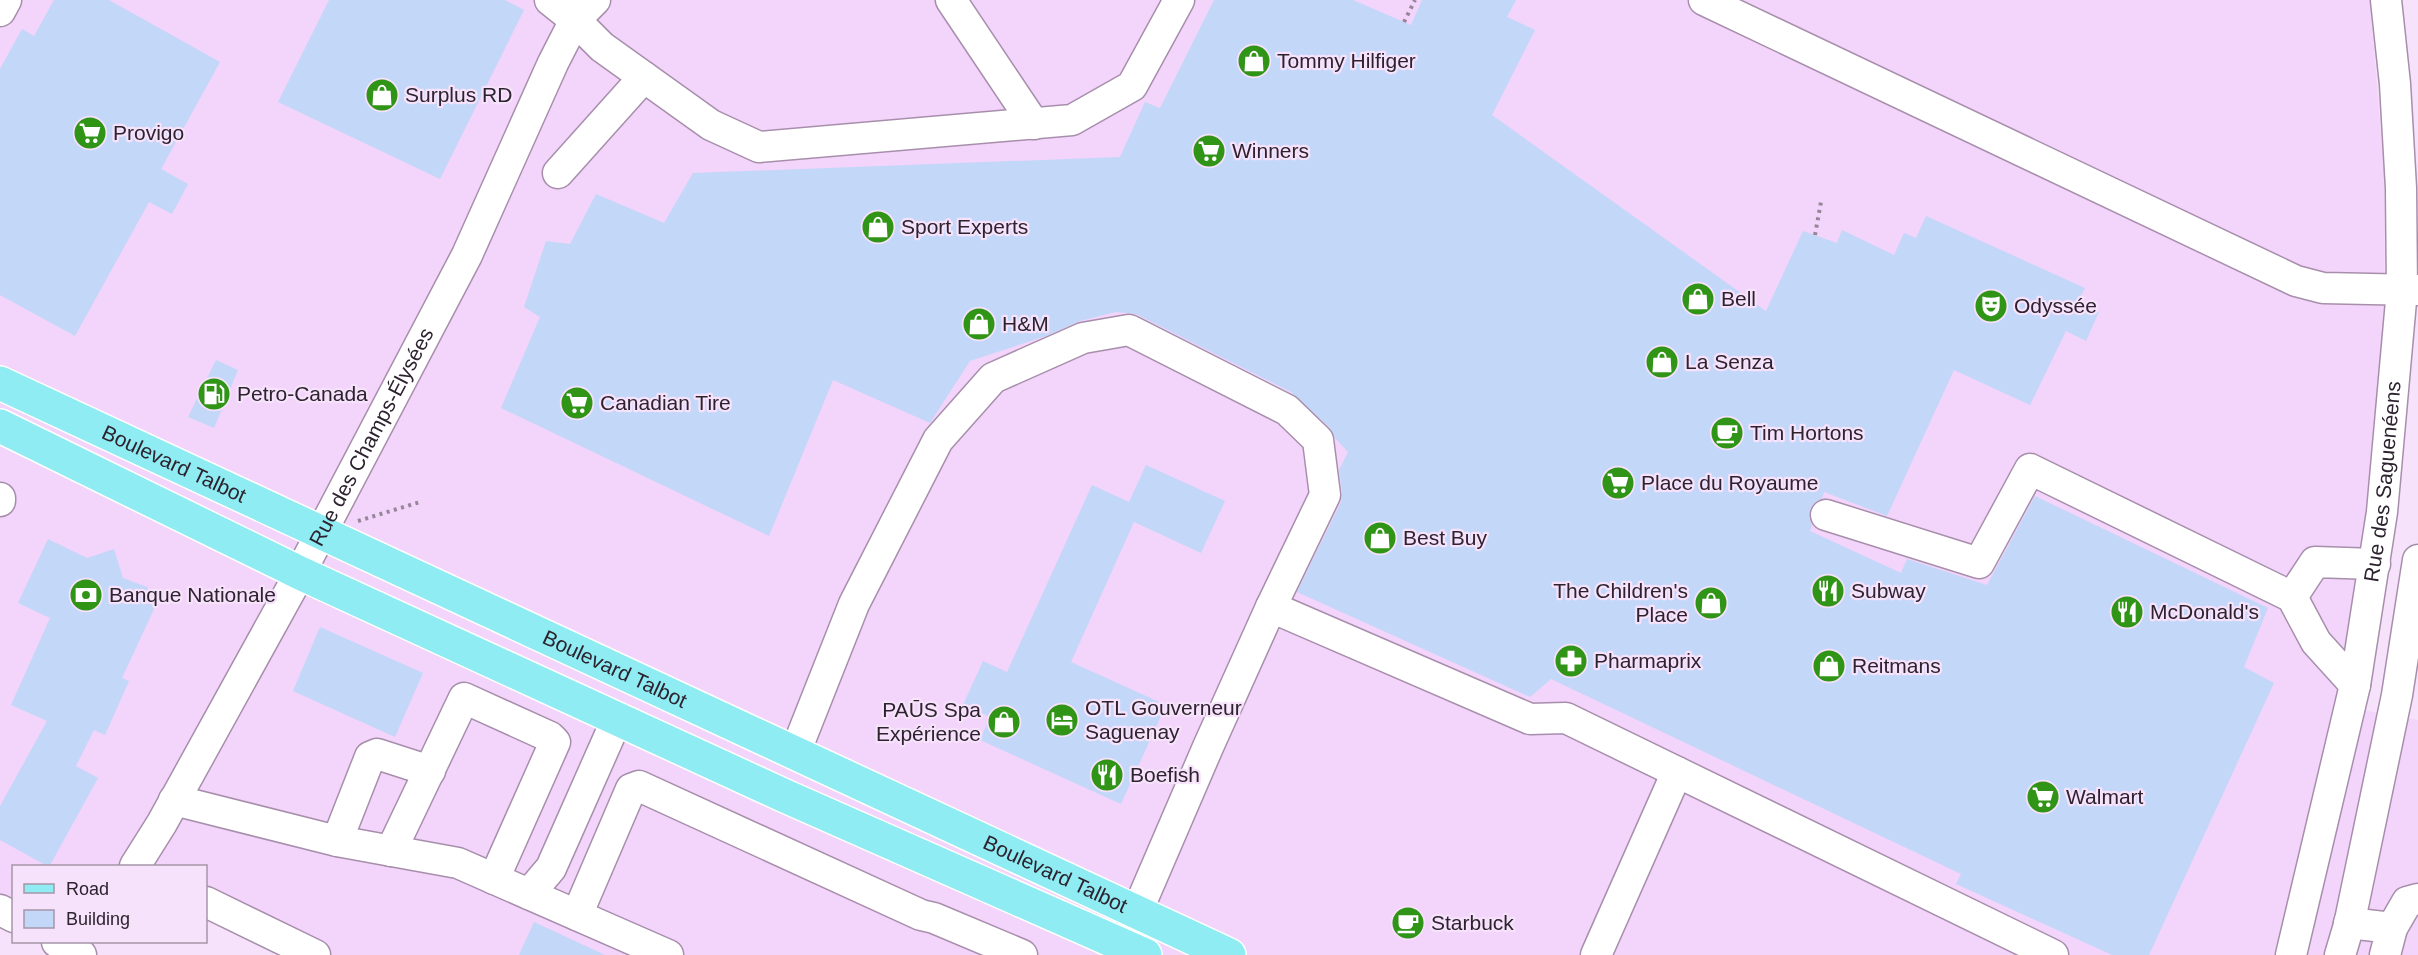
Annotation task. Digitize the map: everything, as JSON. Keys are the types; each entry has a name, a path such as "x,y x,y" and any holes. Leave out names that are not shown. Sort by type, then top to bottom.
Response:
{"main road":[{"name":"Boulevard Talbot","path":"0,383 1229,955"},
{"name":"Boulevard Talbot","path":"0,426 300,573 1132,953"}],"street":[{"path":"0,11 6,0"},
{"path":"550,0 585,10 602,47 711,125 759,147 1071,120 1132,87 1179,0"},
{"path":"951,0 1034,124"},
{"path":"1704,0 2296,281 2323,288 2410,290"},
{"name":"Rue des Saguenéens","path":"2291,955 2355,685 2375,564 2410,290 2395,84 2386,0"},
{"name":"Rue des Champs-Élysées","path":"136,865 300,573 467,255 553,63 585,10"},
{"path":"558,173 644,77"},
{"path":"795,753 854,603 939,440 993,378 1083,339 1129,330 1287,410 1318,440 1325,495 1270,607 1137,912 1132,953"},
{"path":"1826,515 1979,562 2030,469 2292,597 2316,642 2355,685 2408,698"},
{"name":"Rue des Saguenéens","path":"2340,955 2408,698 2418,560"},
{"path":"2292,597 2316,562 2375,564"},
{"path":"1270,607 1530,719 1566,718 2053,955"},
{"path":"391,851 464,698 550,737 555,742 494,879"},
{"path":"529,894 551,868 617,719"},
{"path":"337,841 370,757 377,754 430,771"},
{"path":"1596,955 1677,772"},
{"path":"576,915 631,789 639,786 921,915 934,918 1022,955"},
{"path":"174,800 337,841 458,863 668,955"},
{"path":"2349,923 2388,941 2407,902 2418,899"},
{"path":"207,902 315,955"},
{"path":"59,943 81,955"}],"path":[{"path":"1404,22 1414,0"},
{"path":"1815,235 1821,202"},
{"path":"321,532 420,502"}],"shaded area":[{"path":"0,0 2370,0 2384,171 2385,330 2369,533 2339,706 2418,720 2418,955 318,955 207,901 207,865 12,865 12,916 0,910"}],"building":[{"name":"Provigo","path":"54,0 109,0 220,62 161,169 188,184 172,214 149,202 75,336 0,295 0,69 22,29 34,36"},
{"name":"Surplus RD","path":"329,0 505,0 524,10 440,179 278,102"},
{"name":"Place du Royaume","path":"1214,0 1353,0 1411,25 1422,0 1516,0 1507,17 1535,30 1492,115 1766,311 1803,231 1837,243 1842,230 1894,255 1904,233 1916,238 1926,216 2085,288 2079,300 2099,312 2086,341 2066,331 2030,405 1954,370 1887,516 1824,492 1822,498 1810,509 1809,518 1812,525 1810,531 1901,573 1907,559 1987,585 2035,496 2268,608 2244,667 2274,683 2149,955 2112,955 1956,884 1961,874 1551,679 1530,697 1297,592 1341,502 1339,470 1348,452 1335,438 1330,428 1291,392 1136,314 1116,312 1080,321 1046,336 970,361 930,423 833,380 769,536 501,408 540,317 524,307 546,241 570,244 596,194 664,223 693,173 1120,157 1145,102 1160,108"},
{"name":"Petro-Canada","path":"216,360 238,370 214,428 188,417"},
{"path":"1146,465 1225,501 1201,553 1134,522 1071,662 1166,705 1121,804 980,740 990,717 963,705 983,661 1007,672 1092,485 1129,502"},
{"path":"48,539 87,558 114,549 123,578 147,587 154,609 122,678 129,681 105,735 94,730 76,766 98,778 50,865 45,865 0,840 0,806 47,721 11,705 50,618 18,603"},
{"path":"320,627 423,673 395,737 293,691"},
{"path":"534,922 605,955 519,955"}],"place":[{"name":"Tommy Hilfiger","path":"1254,61"},
{"name":"Surplus RD","path":"382,95"},
{"name":"Provigo","path":"90,133"},
{"name":"Winners","path":"1209,151"},
{"name":"Sport Experts","path":"878,227"},
{"name":"Bell","path":"1698,299"},
{"name":"Odyssée","path":"1991,306"},
{"name":"H&M","path":"979,324"},
{"name":"La Senza","path":"1662,362"},
{"name":"Petro-Canada","path":"214,394"},
{"name":"Canadian Tire","path":"577,403"},
{"name":"Tim Hortons","path":"1727,433"},
{"name":"Place du Royaume","path":"1618,483"},
{"name":"Best Buy","path":"1380,538"},
{"name":"Subway","path":"1828,591"},
{"name":"Banque Nationale","path":"86,595"},
{"name":"The Children's Place","path":"1711,603"},
{"name":"McDonald's","path":"2127,612"},
{"name":"Pharmaprix","path":"1571,661"},
{"name":"Reitmans","path":"1829,666"},
{"name":"OTL Gouverneur Saguenay","path":"1062,720"},
{"name":"PAŪS Spa Expérience","path":"1004,722"},
{"name":"Boefish","path":"1107,775"},
{"name":"Walmart","path":"2043,797"},
{"name":"Starbuck","path":"1408,923"}]}
